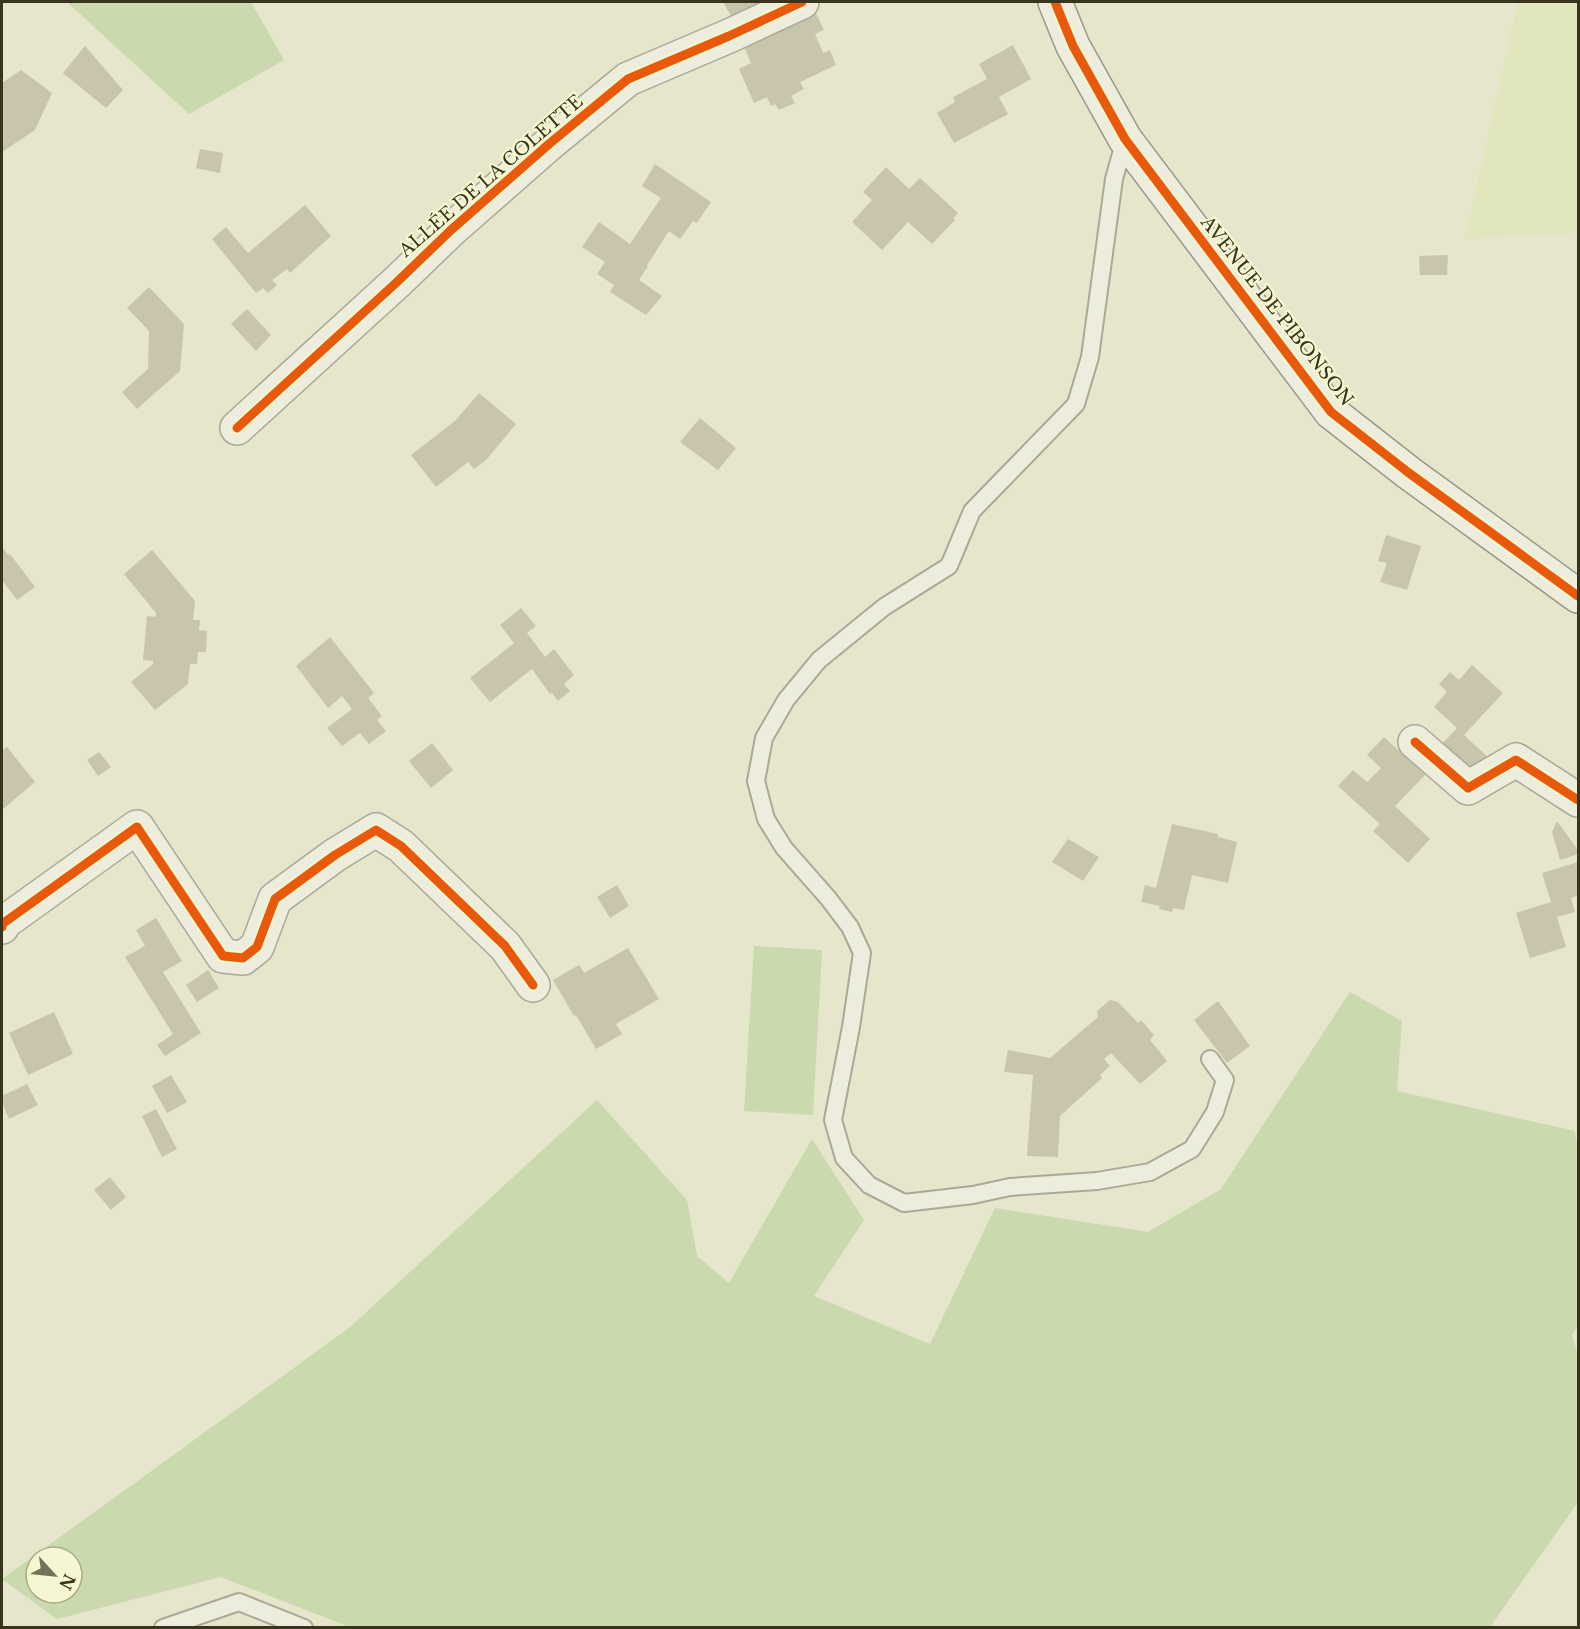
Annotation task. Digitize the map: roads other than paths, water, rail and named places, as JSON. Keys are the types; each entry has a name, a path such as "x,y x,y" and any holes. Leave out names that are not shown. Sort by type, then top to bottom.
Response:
{"street":[{"name":"ALLÉE DE LA COLETTE","path":"237,428 451,230 549,144 628,80 802,2"},
{"name":"AVENUE DE PIBONSON","path":"1055,2 1073,46 1125,139 1331,412 1409,473 1578,596"},
{"path":"1415,742 1468,788 1516,760 1578,800"},
{"path":"2,927 2,924 137,827 223,956 243,958 257,947 275,899 335,855 376,830 401,846 505,946 533,985"}],"lane":[{"path":"1125,139 1114,179 1090,357 1076,404 972,511 949,566 884,607 819,660 786,700 764,738 756,781 766,819 784,848 850,927 862,952 851,1027 833,1120 844,1158 869,1185 904,1203 973,1195 1010,1187 1096,1181 1150,1172 1192,1149 1215,1112 1225,1080 1210,1059"},
{"path":"163,1628 239,1602 304,1628"}]}
